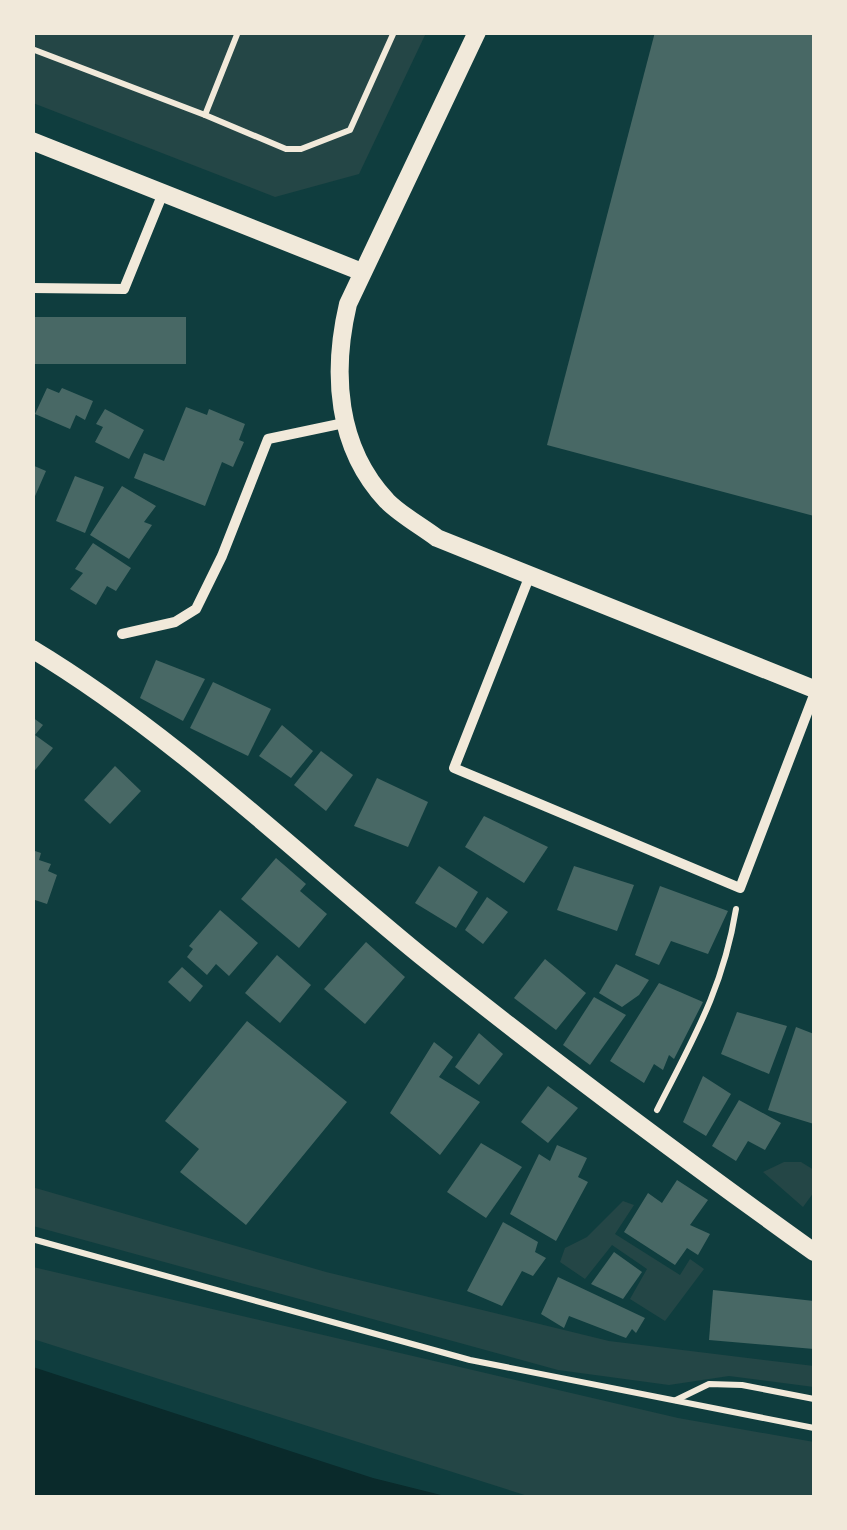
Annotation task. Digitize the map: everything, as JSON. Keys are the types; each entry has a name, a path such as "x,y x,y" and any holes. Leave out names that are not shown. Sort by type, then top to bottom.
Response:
{"street":[{"path":"476,32 348,304 339,342 339,392 344,422 356,455 387,500 436,538 530,575 814,692 740,888 454,768 530,575"},
{"path":"32,141 362,272"},
{"path":"32,288 124,289 163,193"},
{"path":"122,634 175,622 196,609 222,556 268,439 344,422"},
{"path":"32,649 79,677 201,771 420,955 646,1132 814,1252"}],"path":[{"path":"205,114 238,32"},
{"path":"32,49 286,149 302,149 350,130 394,32"},
{"path":"646,1132 711,1005 728,956 740,888"},
{"path":"32,1239 470,1360 814,1428"},
{"path":"675,1400 710,1384 742,1385 814,1399"}],"shaded area":[{"path":"32,33 426,33 359,174 275,197 33,103"},
{"path":"784,1162 801,1162 814,1170 814,1192 803,1207 763,1172"},
{"path":"32,1187 326,1272 609,1341 814,1366 814,1387 729,1376 669,1385 558,1370 33,1226"},
{"path":"623,1201 634,1205 615,1234 680,1275 690,1259 704,1269 665,1321 630,1299 647,1269 612,1245 585,1279 560,1262 565,1248 587,1237"},
{"path":"33,1267 678,1418 814,1442 814,1497 531,1497 33,1339"},
{"path":"33,1367 373,1478 449,1497 33,1497"}],"building":[{"path":"655,32 814,32 814,516 547,445"},
{"path":"32,317 186,317 186,364 32,364"},
{"path":"47,388 59,393 62,388 93,401 85,420 76,415 70,429 35,414"},
{"path":"186,407 207,415 209,409 245,424 239,440 244,442 233,467 222,462 205,506 134,478 144,453 164,461"},
{"path":"105,409 144,430 129,459 95,442 103,427 96,424"},
{"path":"32,465 46,471 32,503"},
{"path":"75,476 104,487 85,533 56,521"},
{"path":"122,486 156,506 144,522 152,525 129,559 90,535"},
{"path":"93,543 131,568 116,591 107,586 96,605 70,589 83,573 75,569"},
{"path":"156,660 205,679 183,721 140,698"},
{"path":"213,682 271,709 248,756 190,728"},
{"path":"32,717 43,725 35,735 53,748 32,774"},
{"path":"282,725 313,751 291,778 259,756"},
{"path":"321,751 353,775 326,811 294,785"},
{"path":"115,766 141,791 110,824 84,800"},
{"path":"377,778 428,802 408,847 354,826"},
{"path":"484,816 548,847 524,883 465,847"},
{"path":"32,850 41,853 39,860 51,864 48,871 57,875 47,904 32,899"},
{"path":"276,858 306,884 300,891 327,914 299,948 241,899"},
{"path":"439,866 478,892 456,928 415,903"},
{"path":"574,866 634,885 617,931 557,910"},
{"path":"660,886 728,911 708,954 671,941 659,965 635,955"},
{"path":"487,897 508,912 483,944 465,930"},
{"path":"220,910 258,943 229,976 216,964 207,975 187,957 193,949 189,946"},
{"path":"366,942 405,977 365,1024 324,989"},
{"path":"277,955 311,985 280,1023 245,993"},
{"path":"545,959 586,993 556,1030 514,998"},
{"path":"616,964 649,980 639,995 622,1007 599,993"},
{"path":"182,967 203,986 190,1002 168,982"},
{"path":"659,983 703,1002 674,1059 669,1055 663,1070 654,1064 644,1083 610,1061"},
{"path":"594,997 626,1015 590,1065 563,1045"},
{"path":"737,1012 787,1026 769,1074 721,1054"},
{"path":"247,1021 347,1102 246,1225 180,1172 199,1149 165,1121"},
{"path":"796,1027 814,1034 814,1124 768,1110"},
{"path":"479,1033 503,1054 479,1085 455,1067"},
{"path":"434,1042 453,1057 439,1077 480,1102 440,1155 390,1113"},
{"path":"703,1076 731,1094 706,1136 683,1122"},
{"path":"548,1086 578,1108 548,1143 521,1122"},
{"path":"739,1100 781,1123 765,1150 748,1141 736,1161 712,1146"},
{"path":"481,1143 522,1167 486,1218 447,1192"},
{"path":"557,1145 587,1158 578,1177 588,1182 556,1241 510,1214 539,1154 550,1161"},
{"path":"677,1180 708,1200 690,1225 710,1234 698,1255 687,1248 675,1265 624,1232 648,1193 662,1203"},
{"path":"503,1222 538,1242 535,1252 546,1258 533,1276 522,1271 502,1306 467,1291"},
{"path":"614,1252 642,1272 623,1299 591,1284"},
{"path":"558,1277 645,1318 636,1333 632,1329 626,1338 569,1316 564,1328 541,1314"},
{"path":"713,1290 814,1301 814,1349 709,1340"}]}
